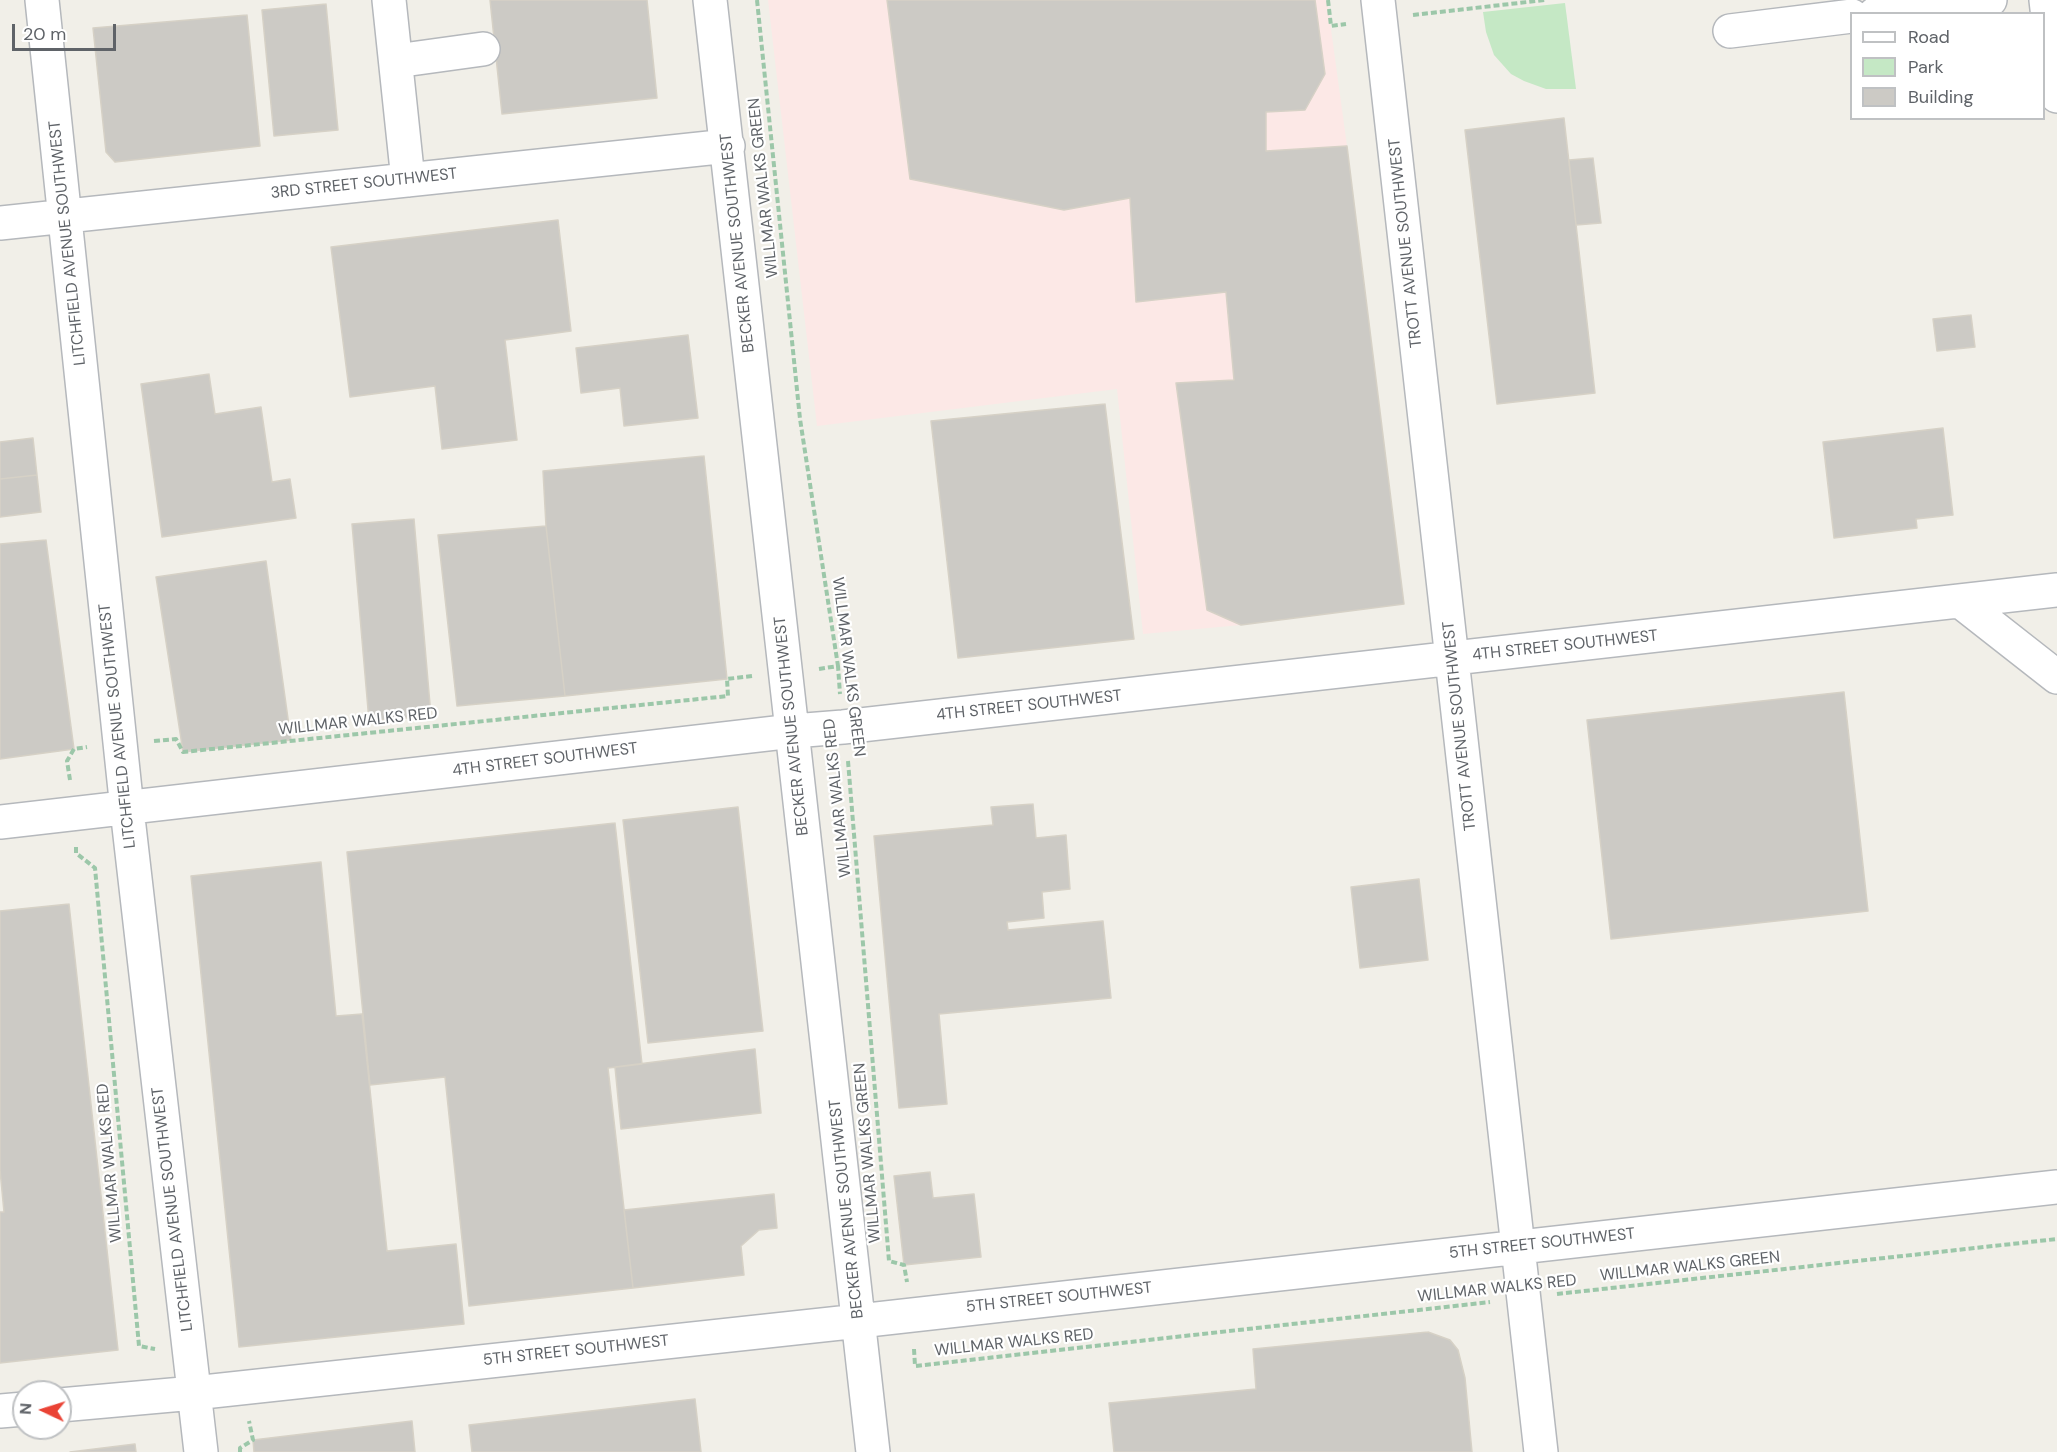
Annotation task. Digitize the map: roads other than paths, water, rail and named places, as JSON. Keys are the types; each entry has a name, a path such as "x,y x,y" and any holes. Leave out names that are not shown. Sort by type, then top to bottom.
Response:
{"street":[{"name":"LITCHFIELD AVENUE SOUTHWEST","path":"42,0 127,809 201,1452"},
{"path":"389,0 408,180"},
{"name":"BECKER AVENUE SOUTHWEST","path":"711,0 873,1452"},
{"path":"1891,12 1990,0"},
{"path":"2046,0 2057,96"},
{"name":"TROTT AVENUE SOUTHWEST","path":"1379,9 1541,1452"},
{"path":"1730,31 1850,16"},
{"path":"396,61 483,49"},
{"name":"3RD STREET SOUTHWEST","path":"0,223 728,146"},
{"name":"4TH STREET SOUTHWEST","path":"0,822 2057,590"},
{"path":"1960,601 2057,677"},
{"name":"5TH STREET SOUTHWEST","path":"72,1404 859,1321 2057,1188"}]}
